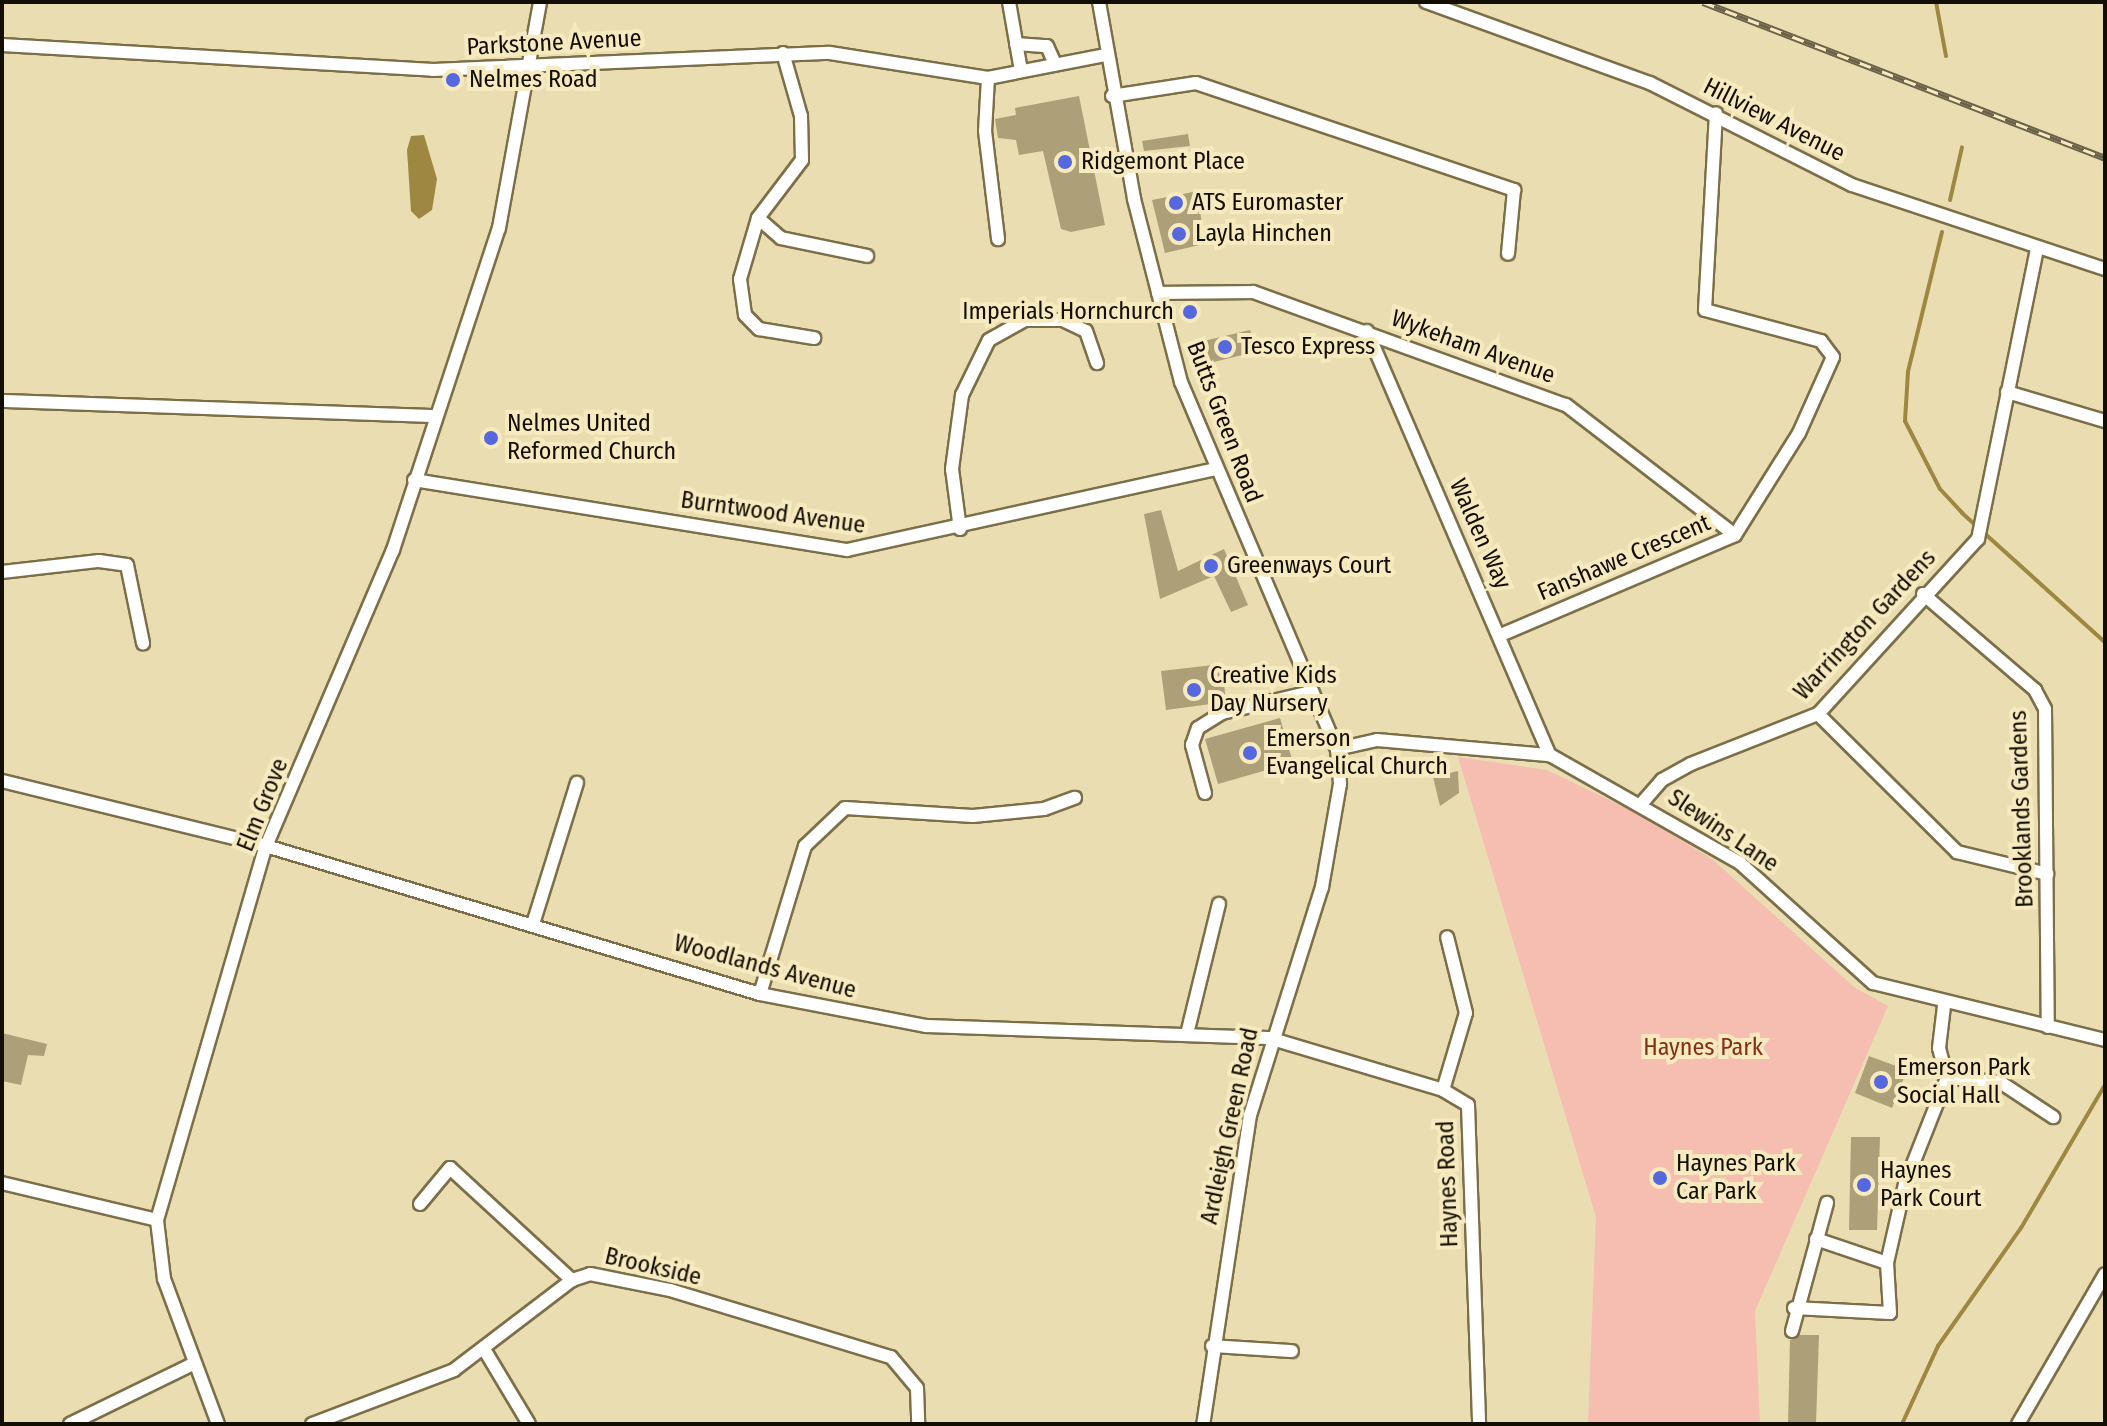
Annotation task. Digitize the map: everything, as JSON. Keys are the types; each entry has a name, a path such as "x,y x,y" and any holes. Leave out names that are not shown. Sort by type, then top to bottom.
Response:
{"street":[{"path":"2,401 433,416 499,228 540,2"},
{"path":"1009,2 1021,71"},
{"name":"Butts Green Road","path":"1099,2 1112,96 1181,382 1337,749"},
{"name":"Hillview Avenue","path":"1426,2 1716,113 1852,185 2037,249 2105,269"},
{"path":"1016,44 1047,46 1055,64"},
{"name":"Parkstone Avenue","path":"2,45 433,70 529,69 783,53 859,56 930,74 988,78 1105,55"},
{"path":"783,53 801,116 802,160 758,218 743,258 745,315 759,329 814,338"},
{"path":"988,78 985,131 998,239"},
{"path":"1112,96 1196,83 1514,190 1508,254"},
{"name":"Fanshawe Crescent","path":"1501,635 1735,535 1799,433 1832,347 1724,320 1705,310 1700,290 1716,113"},
{"path":"758,218 781,238 867,256"},
{"path":"2037,249 2007,392 2105,421"},
{"name":"Wykeham Avenue","path":"1158,293 1253,292 1566,405 1735,535"},
{"path":"960,529 952,469 962,395 989,340 1025,320 1063,320 1086,331 1097,363"},
{"name":"Walden Way","path":"1367,331 1501,635 1550,755"},
{"name":"Warrington Gardens","path":"1642,803 1662,780 1691,764 1818,714 1981,533 2007,392"},
{"name":"Elm Grove","path":"157,1220 266,846 334,699 414,480 433,416"},
{"name":"Burntwood Avenue","path":"414,480 847,550 960,529 1216,469"},
{"path":"2,572 99,561 132,571 143,643"},
{"name":"Brooklands Gardens","path":"1923,594 2042,699 2048,1027"},
{"path":"1205,793 1192,745 1198,728 1222,713 1311,692"},
{"path":"1818,714 1957,852 2047,874"},
{"name":"Slewins Lane","path":"1337,749 1377,740 1550,755 1642,803 1740,863 1873,983 1944,1006 2105,1040"},
{"name":"Ardleigh Green Road","path":"1203,1424 1212,1346 1269,1038 1334,836 1337,749"},
{"name":"Woodlands Avenue","path":"2,781 266,846 760,994 926,1026 1269,1038"},
{"path":"533,924 577,783"},
{"path":"760,994 805,846 845,808 973,816 1044,809 1075,798"},
{"path":"1187,1034 1219,904"},
{"path":"1443,1090 1466,1013 1447,937"},
{"path":"1794,1308 1890,1313 1887,1263 1905,1184 1947,1078 1939,1048 1944,1006"},
{"name":"Haynes Road","path":"1269,1038 1443,1090 1468,1105 1479,1424"},
{"path":"1947,1078 2000,1082 2053,1117"},
{"path":"420,1204 450,1168 572,1280"},
{"path":"2,1183 157,1220 164,1279 193,1364 218,1424"},
{"path":"1792,1331 1794,1308 1827,1203"},
{"path":"1816,1239 1887,1263"},
{"name":"Brookside","path":"312,1424 394,1399 484,1349 572,1280 590,1274 639,1283 891,1357 917,1388 918,1424"},
{"path":"2018,1424 2105,1274"},
{"path":"1212,1346 1292,1351"},
{"path":"484,1349 529,1424"},
{"path":"70,1424 193,1364"}],"green space":[{"name":"Haynes Park","path":"1458,757 1547,770 1636,813 1712,859 1854,987 1888,1006 1755,1311 1760,1424 1588,1424 1596,1217"}],"shaded area":[{"path":"424,135 437,179 432,210 419,219 411,211 407,150 411,136"}],"building":[{"name":"Ridgemont Place","path":"1079,96 1105,225 1071,232 1061,229 1043,151 1019,155 1016,140 998,138 995,119 1016,115 1015,108"},
{"path":"1188,134 1190,146 1144,151 1142,141"},
{"path":"1198,191 1204,244 1165,253 1152,200"},
{"name":"Tesco Express","path":"1250,330 1259,351 1197,366 1191,344"},
{"name":"Greenways Court","path":"1161,510 1178,571 1224,549 1248,605 1231,612 1214,576 1160,599 1144,514"},
{"name":"Creative Kids Day Nursery","path":"1222,664 1226,702 1166,710 1161,671"},
{"name":"Emerson Evangelical Church","path":"1280,718 1296,773 1280,777 1277,767 1218,784 1205,739"},
{"path":"1458,771 1459,793 1440,806 1433,777"},
{"path":"2,1033 47,1044 44,1056 28,1055 21,1085 2,1081"},
{"name":"Emerson Park Social Hall","path":"1869,1056 1907,1070 1892,1108 1855,1093"},
{"name":"Haynes Park Court","path":"1851,1137 1880,1137 1877,1230 1849,1230"},
{"path":"1800,1335 1819,1335 1816,1424 1788,1424 1790,1340"}],"waterway":[{"path":"1936,2 1946,56"},
{"path":"1950,200 1962,147"},
{"path":"1942,232 1908,372 1905,421 1940,489 1962,513 2105,642"},
{"path":"1902,1424 1938,1346 2021,1228 2105,1085"}],"railway":[{"path":"1703,2 2105,158"}],"place":[{"name":"Nelmes Road","path":"453,80"},
{"name":"Ridgemont Place","path":"1065,162"},
{"name":"ATS Euromaster","path":"1176,203"},
{"name":"Layla Hinchen","path":"1179,234"},
{"name":"Imperials Hornchurch","path":"1190,312"},
{"name":"Tesco Express","path":"1225,347"},
{"name":"Nelmes United Reformed Church","path":"491,438"},
{"name":"Greenways Court","path":"1211,566"},
{"name":"Creative Kids Day Nursery","path":"1194,690"},
{"name":"Emerson Evangelical Church","path":"1250,753"},
{"name":"Emerson Park Social Hall","path":"1881,1082"},
{"name":"Haynes Park Car Park","path":"1660,1178"},
{"name":"Haynes Park Court","path":"1864,1185"}]}
